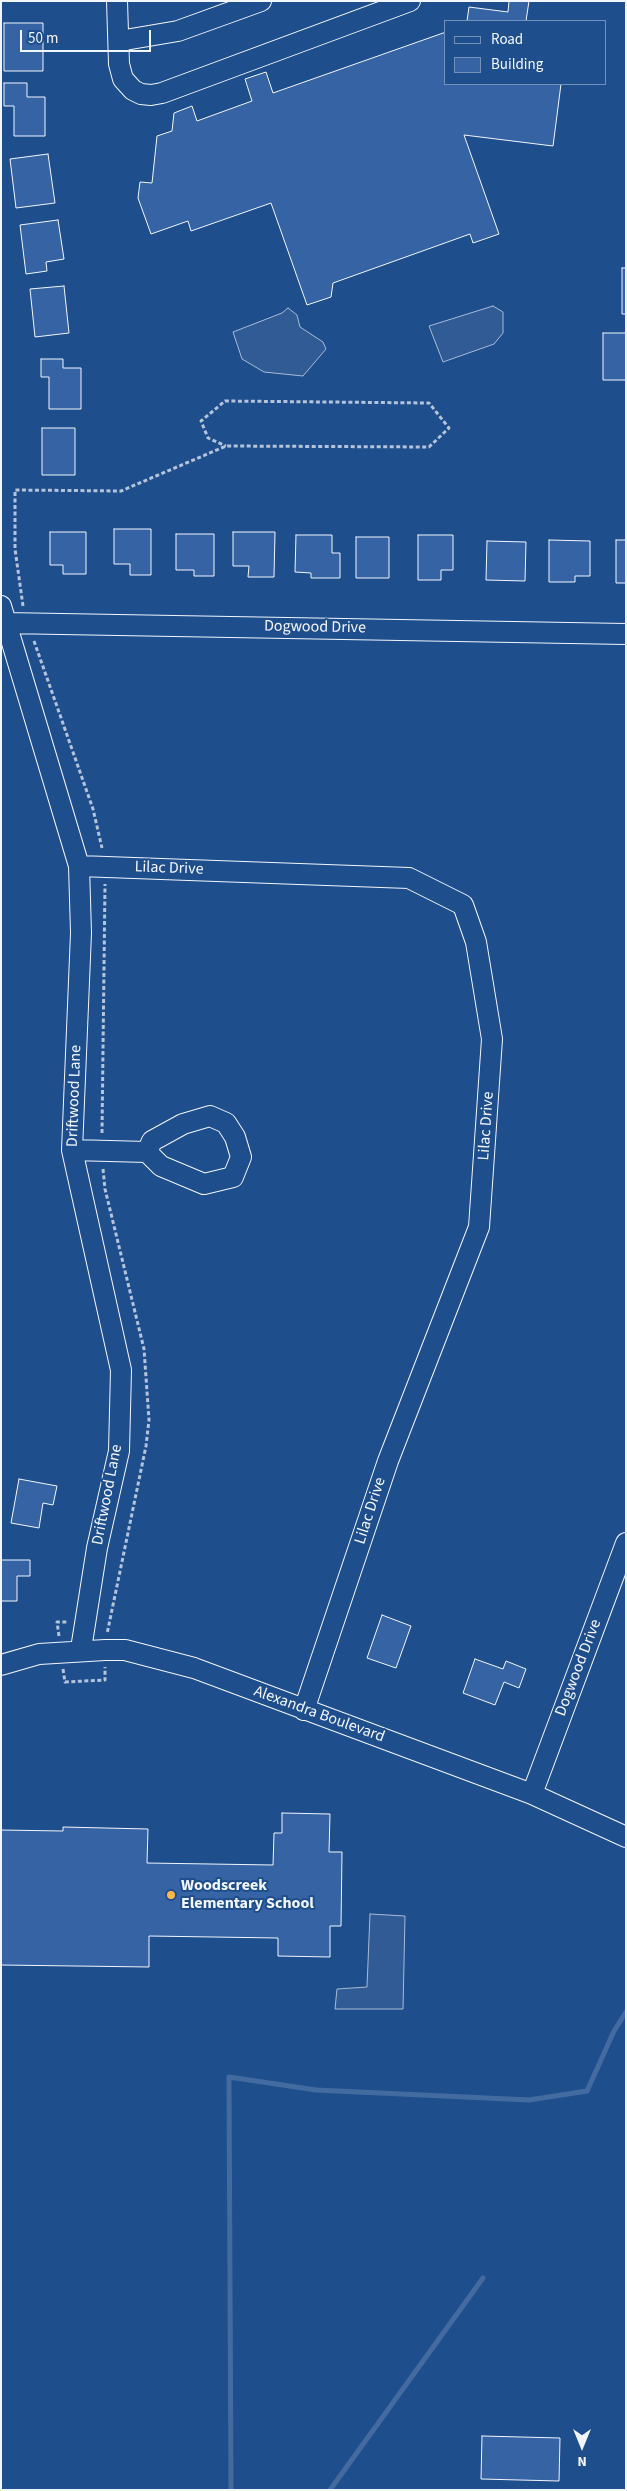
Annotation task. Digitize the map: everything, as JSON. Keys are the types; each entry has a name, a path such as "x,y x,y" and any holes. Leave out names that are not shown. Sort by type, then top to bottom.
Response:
{"street":[{"path":"117,1 119,64 123,79 133,90 141,94 151,95 162,93 410,1"},
{"path":"119,42 178,31 261,1"},
{"name":"Dogwood Drive","path":"3,614 27,623 626,634"},
{"name":"Driftwood Lane","path":"3,614 79,866 82,933 72,1150 121,1370 118,1451 84,1622 81,1650"},
{"name":"Lilac Drive","path":"79,866 409,878 462,905 476,942 492,1039 478,1227 388,1460 304,1710"},
{"path":"72,1150 147,1152"},
{"name":"Dogwood Drive","path":"532,1794 626,1543"},
{"name":"Alexandra Boulevard","path":"1,1666 40,1654 81,1650 125,1650 194,1668 532,1794 626,1837"}],"path":[{"path":"84,1622 57,1622 65,1682 105,1680 105,1650 108,1622 146,1446 149,1420 144,1349 105,1190 102,1151 104,867 93,809 27,623 15,549 16,490 121,491 226,446 429,447 449,428 428,403 225,401 200,421 208,438 226,446"}],"shaded area":[{"path":"493,306 503,312 503,333 494,344 443,362 429,326"},
{"path":"288,308 297,315 300,327 323,342 326,349 303,376 264,372 242,359 233,332 282,313"},
{"path":"370,1914 405,1916 403,2009 335,2009 337,1989 367,1987"}],"building":[{"path":"509,1 529,1 526,20 467,20 469,7 508,12"},
{"path":"4,23 43,23 43,71 4,71"},
{"path":"444,33 444,85 561,85 553,146 464,135 499,234 473,243 470,234 333,283 331,297 307,305 271,203 191,231 188,221 151,234 138,198 140,182 152,183 157,136 172,131 174,113 192,106 197,121 252,101 245,79 266,72 273,93"},
{"path":"4,83 27,83 27,97 45,97 45,136 14,136 14,106 4,106"},
{"path":"48,154 55,203 16,208 10,159"},
{"path":"58,220 64,259 46,262 47,271 26,274 20,225"},
{"path":"622,268 626,268 626,314 622,314"},
{"path":"64,286 69,333 35,337 30,289"},
{"path":"603,333 626,333 626,380 603,380"},
{"path":"41,359 63,359 63,368 81,368 81,409 49,409 49,377 41,377"},
{"path":"42,428 75,428 75,475 42,475"},
{"path":"114,529 151,529 151,575 130,575 130,564 114,564"},
{"path":"50,532 86,532 86,574 63,574 63,565 50,565"},
{"path":"233,532 275,532 274,577 248,577 249,566 233,566"},
{"path":"176,534 214,534 214,576 194,576 194,570 176,570"},
{"path":"296,535 332,535 332,553 340,553 340,578 311,578 311,573 295,572"},
{"path":"418,535 453,535 453,570 441,570 441,580 418,580"},
{"path":"356,537 389,537 389,578 356,578"},
{"path":"549,540 590,541 590,576 575,576 575,582 549,582"},
{"path":"616,540 626,540 626,583 616,583"},
{"path":"487,541 526,542 525,581 486,580"},
{"path":"19,1479 57,1486 53,1505 43,1503 39,1528 11,1523"},
{"path":"1,1560 30,1560 30,1576 17,1576 17,1601 1,1601"},
{"path":"382,1615 411,1626 396,1668 367,1658"},
{"path":"475,1659 503,1669 506,1661 526,1669 519,1688 504,1682 495,1705 463,1693"},
{"name":"Woodscreek Elementary School","path":"282,1813 330,1814 329,1852 342,1852 341,1926 330,1926 330,1957 278,1956 278,1938 149,1936 149,1967 1,1965 1,1830 63,1831 63,1827 148,1829 147,1863 273,1865 274,1833 282,1833"},
{"path":"482,2436 560,2438 559,2481 481,2479"}],"waterway":[{"path":"231,2490 229,2077 316,2090 529,2100 587,2091 614,2031 626,2012"},
{"path":"330,2490 483,2278"}],"place":[{"name":"Woodscreek Elementary School","path":"171,1895"}]}
